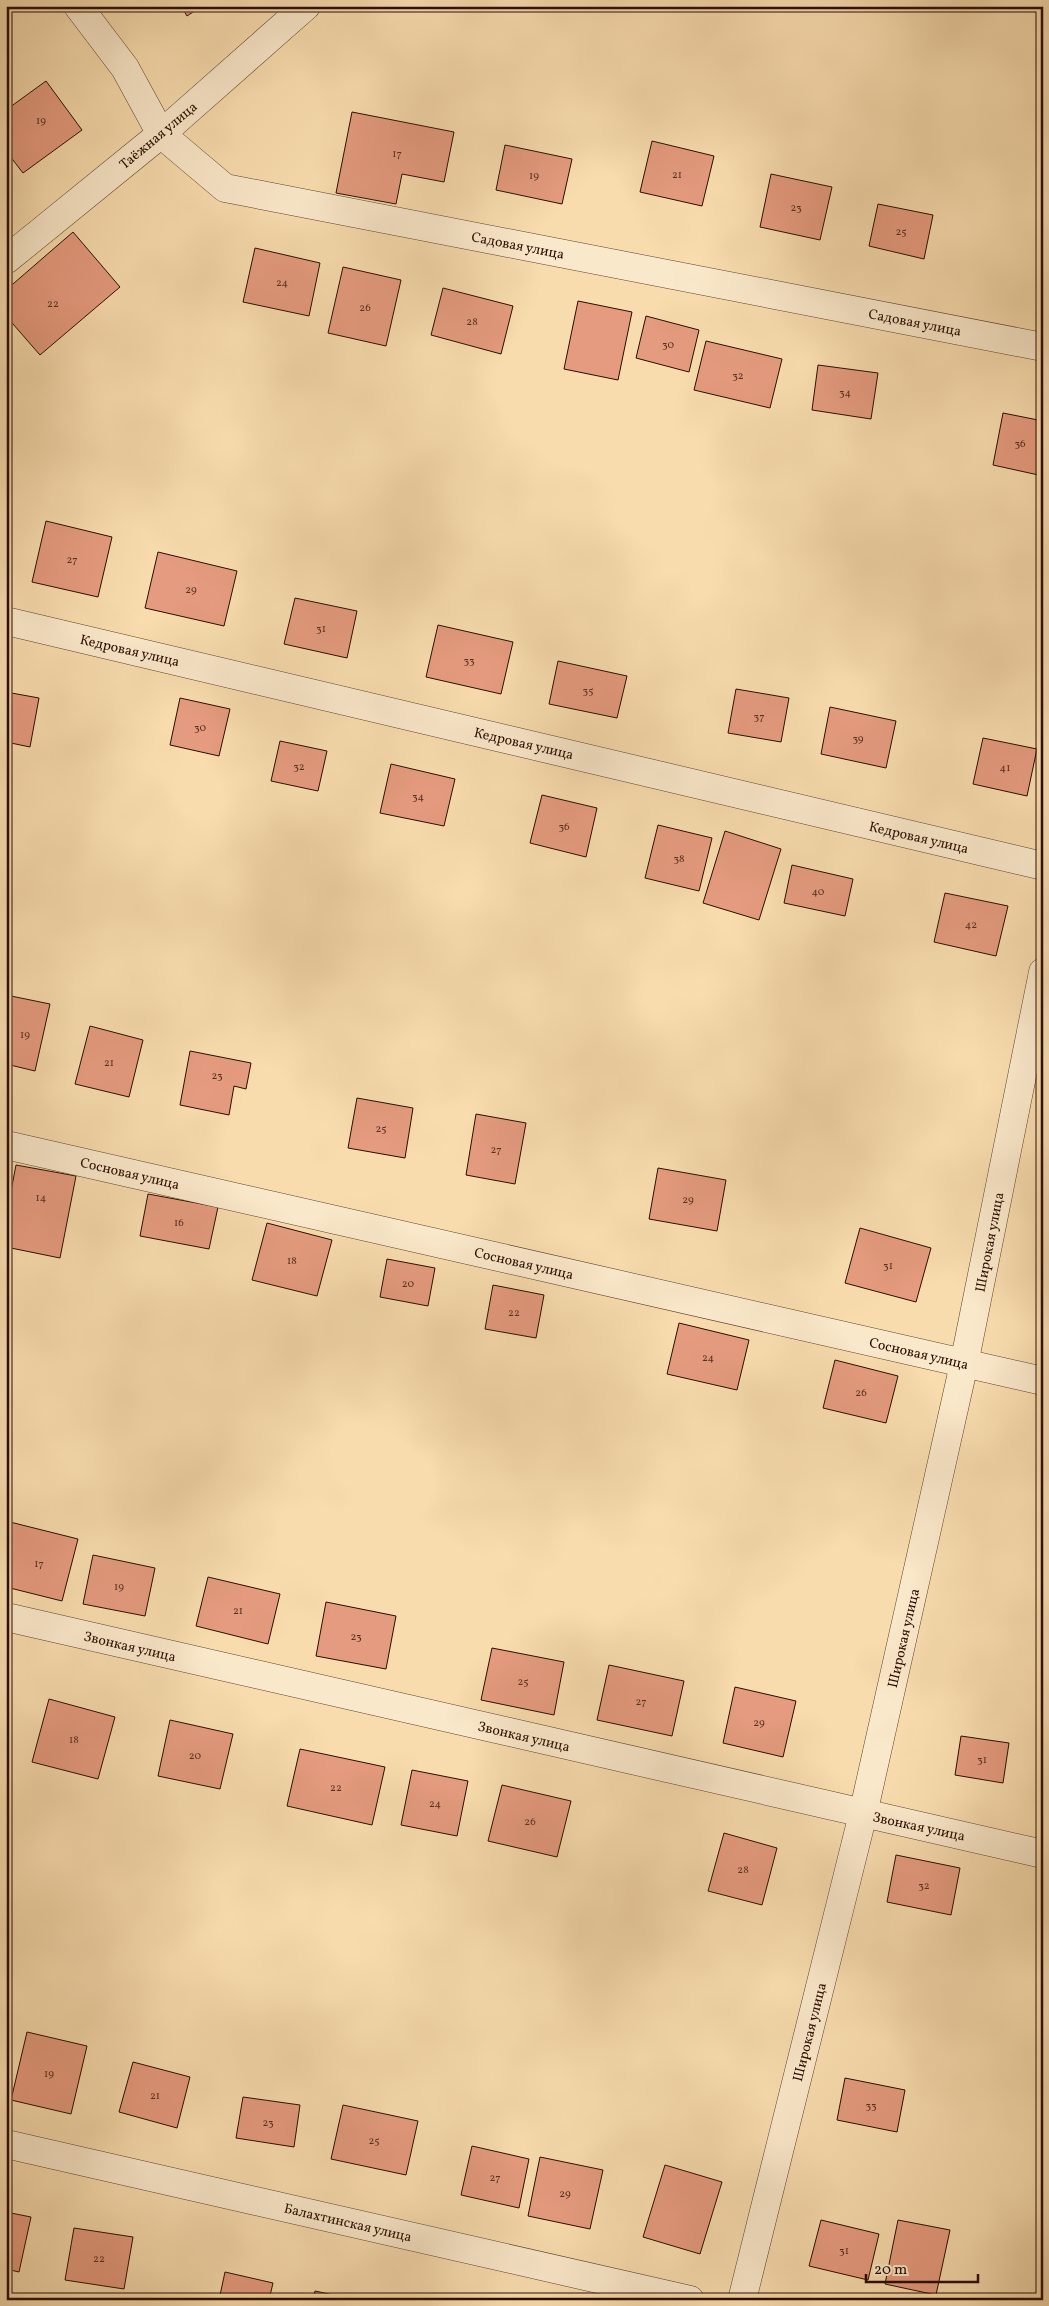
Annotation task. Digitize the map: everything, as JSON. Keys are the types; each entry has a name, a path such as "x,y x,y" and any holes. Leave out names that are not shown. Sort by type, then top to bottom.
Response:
{"street":[{"name":"Садовая улица","path":"78,6 125,68 161,134 224,188 1043,347"},
{"name":"Таёжная улица","path":"6,260 161,134 306,6"},
{"name":"Кедровая улица","path":"6,621 1043,866"},
{"name":"Широкая улица","path":"742,2300 863,1814 964,1364 1043,972"},
{"name":"Сосновая улица","path":"6,1144 1043,1382"},
{"name":"Звонкая улица","path":"6,1617 1043,1854"},
{"name":"Балахтинская улица","path":"6,2144 690,2300"}],"building":[{"path":"181,6 202,6 187,16"},
{"path":"46,81 82,130 23,173 6,151 6,110"},
{"path":"352,112 454,132 444,182 402,174 396,204 336,193"},
{"path":"652,141 714,156 702,206 640,192"},
{"path":"505,145 572,159 562,204 496,190"},
{"path":"771,174 832,187 820,240 760,227"},
{"path":"878,204 933,215 924,259 869,246"},
{"path":"73,232 120,287 40,355 6,316 6,290"},
{"path":"255,248 320,263 309,316 243,302"},
{"path":"343,267 401,280 386,346 328,333"},
{"path":"443,288 513,306 501,354 431,335"},
{"path":"578,301 632,312 618,380 564,369"},
{"path":"646,316 699,330 689,372 636,358"},
{"path":"706,341 782,359 770,408 694,390"},
{"path":"818,365 878,373 871,419 812,410"},
{"path":"1003,413 1043,421 1043,476 993,465"},
{"path":"46,521 112,537 98,597 32,582"},
{"path":"158,552 237,571 224,626 145,608"},
{"path":"295,598 357,611 347,658 284,644"},
{"path":"438,625 513,642 501,694 426,677"},
{"path":"558,661 627,676 617,718 549,704"},
{"path":"736,689 789,698 781,742 728,733"},
{"path":"6,692 39,698 30,747 6,742"},
{"path":"180,698 230,709 219,756 170,745"},
{"path":"830,707 896,721 886,768 821,754"},
{"path":"983,738 1037,749 1027,796 973,784"},
{"path":"280,741 327,751 318,791 271,781"},
{"path":"391,764 455,779 444,826 380,813"},
{"path":"542,795 597,808 586,857 530,843"},
{"path":"658,825 712,838 699,891 645,878"},
{"path":"725,831 781,849 759,920 703,903"},
{"path":"792,865 853,879 845,916 784,903"},
{"path":"945,893 1008,906 996,956 934,942"},
{"path":"6,995 50,1004 35,1071 6,1064"},
{"path":"90,1026 143,1040 129,1097 75,1084"},
{"path":"190,1051 251,1063 246,1089 234,1086 229,1115 180,1105"},
{"path":"357,1098 413,1108 405,1158 348,1148"},
{"path":"476,1114 526,1123 515,1184 466,1175"},
{"path":"16,1165 76,1176 60,1258 6,1247 6,1217"},
{"path":"658,1168 726,1180 717,1231 649,1219"},
{"path":"148,1194 218,1207 209,1249 140,1236"},
{"path":"267,1223 332,1240 317,1296 252,1280"},
{"path":"860,1228 931,1248 916,1302 845,1283"},
{"path":"387,1259 435,1268 428,1306 380,1297"},
{"path":"493,1285 544,1295 536,1338 485,1329"},
{"path":"679,1323 749,1340 737,1390 667,1374"},
{"path":"835,1360 898,1376 886,1423 823,1408"},
{"path":"6,1521 78,1539 62,1601 6,1587"},
{"path":"93,1555 155,1568 145,1616 83,1604"},
{"path":"208,1577 280,1594 268,1644 196,1626"},
{"path":"326,1602 396,1616 386,1669 316,1656"},
{"path":"492,1648 564,1662 554,1715 481,1700"},
{"path":"609,1665 684,1681 672,1736 597,1720"},
{"path":"735,1687 796,1701 783,1757 723,1743"},
{"path":"49,1699 115,1717 98,1779 32,1762"},
{"path":"170,1720 233,1734 220,1789 158,1776"},
{"path":"961,1736 1009,1743 1003,1783 955,1775"},
{"path":"300,1749 385,1767 372,1825 287,1806"},
{"path":"412,1770 468,1781 457,1836 401,1825"},
{"path":"502,1785 571,1801 557,1857 488,1841"},
{"path":"724,1833 777,1848 762,1905 708,1891"},
{"path":"896,1855 960,1868 951,1915 887,1902"},
{"path":"27,2032 87,2046 71,2114 11,2100"},
{"path":"133,2062 190,2077 177,2128 119,2112"},
{"path":"845,2078 905,2090 897,2132 837,2120"},
{"path":"243,2097 300,2105 294,2147 236,2138"},
{"path":"343,2105 418,2121 406,2175 331,2159"},
{"path":"472,2146 529,2159 519,2208 461,2195"},
{"path":"540,2157 603,2170 590,2229 528,2216"},
{"path":"665,2165 722,2182 700,2254 643,2237"},
{"path":"6,2212 31,2217 19,2272 6,2269"},
{"path":"821,2220 879,2234 868,2280 809,2266"},
{"path":"898,2220 950,2230 936,2295 885,2284"},
{"path":"74,2228 133,2237 124,2289 65,2280"},
{"path":"225,2272 273,2283 269,2300 219,2300"},
{"path":"315,2291 356,2300 313,2300"}]}
